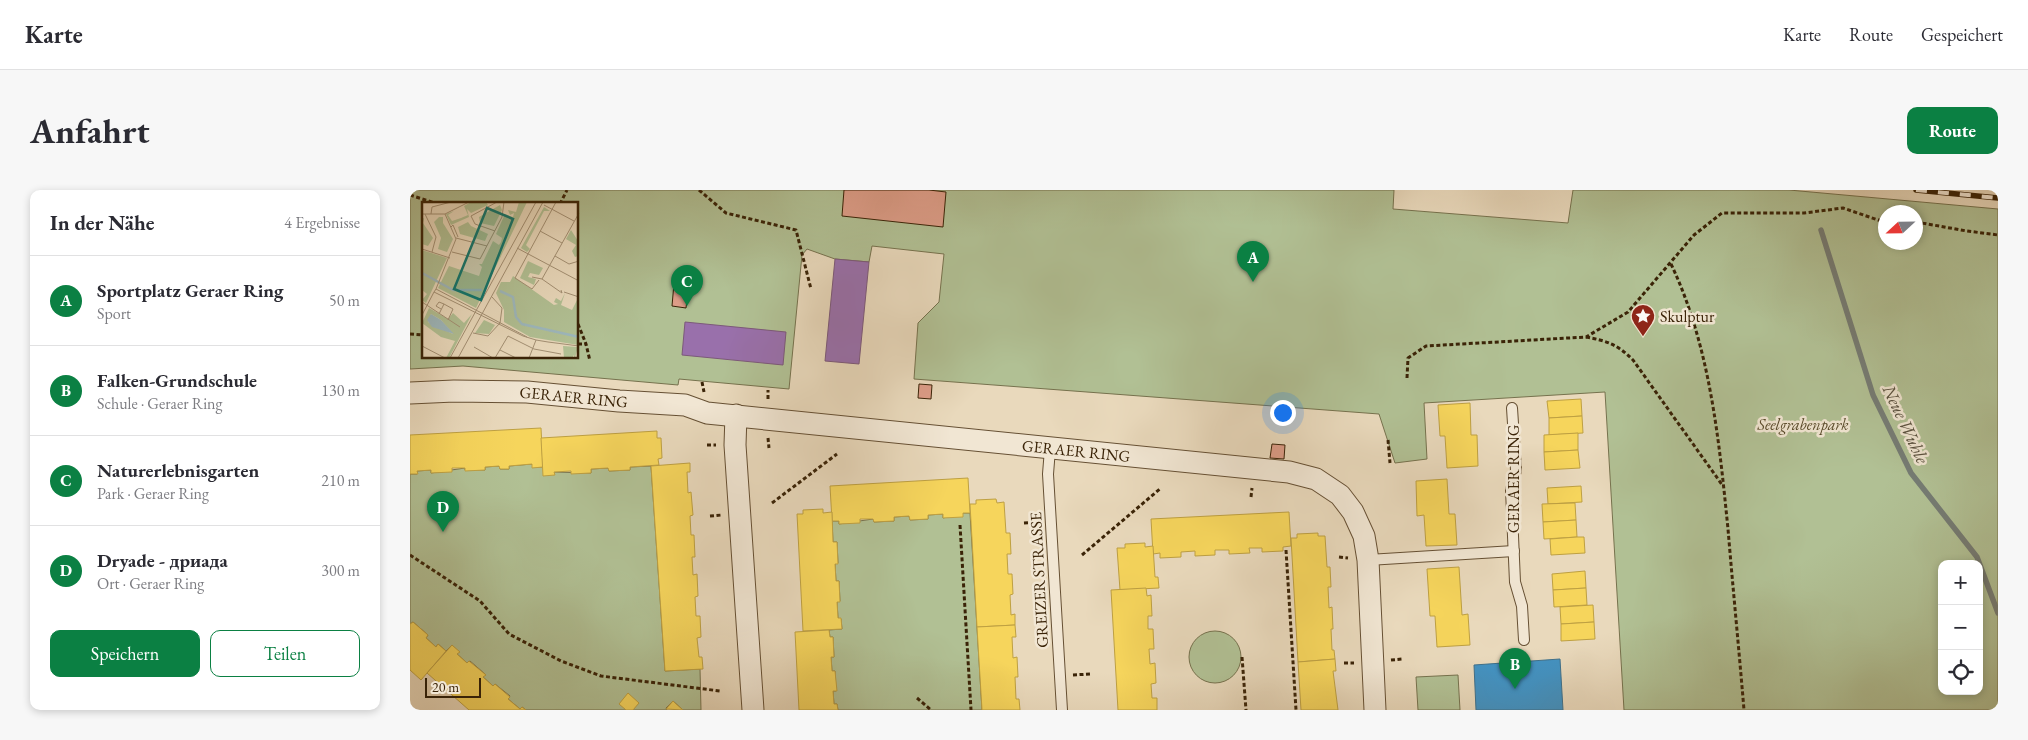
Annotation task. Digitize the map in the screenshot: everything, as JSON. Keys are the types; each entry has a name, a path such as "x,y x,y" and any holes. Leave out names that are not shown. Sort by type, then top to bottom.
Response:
{"street":[{"name":"GERAER RING","path":"410,393 454,390 527,392 619,402 685,405 707,413 1248,466 1316,478 1340,495 1353,512 1364,536 1368,560 1375,710"},
{"path":"736,415 735,445 753,710"}],"lane":[{"name":"GERAER RING","path":"1512,408 1516,470 1511,490 1515,582 1522,606 1524,640"},
{"name":"GREIZER STRASSE","path":"1050,448 1048,474 1062,710"},
{"name":"GERAER RING","path":"1368,560 1514,551"}],"path":[{"path":"561,202 567,190"},
{"path":"699,190 726,213 796,230 811,289"},
{"path":"410,195 432,202"},
{"path":"1586,337 1628,312 1694,235 1722,213 1804,213 1844,208 1878,220"},
{"path":"1923,223 1967,232 1998,235"},
{"path":"1671,264 1682,286 1710,384 1724,487 1744,710"},
{"path":"579,326 590,361"},
{"path":"1407,378 1408,358 1426,346 1586,337 1606,340 1623,350 1633,360 1724,487"},
{"path":"579,344 586,344"},
{"path":"1388,440 1390,463"},
{"path":"772,503 837,454"},
{"path":"1082,555 1161,488"},
{"path":"960,525 971,710"},
{"path":"1286,550 1296,710"},
{"path":"410,556 480,601 509,634 561,661 601,676 720,690"},
{"path":"1242,657 1246,710"},
{"path":"917,698 932,710"}],"green space":[{"name":"Seelgrabenpark","path":"410,190 1394,190 1393,209 1568,223 1573,190 1789,190 1998,209 1998,710 1624,710 1605,392 1424,403 1427,459 1395,463 1379,414 914,379 918,323 939,302 944,254 872,246 869,262 835,259 807,249 802,255 789,389 679,379 678,385 463,366 410,369"},
{"path":"532,464 533,467 543,467 554,475 554,472 591,473 591,469 608,468 609,471 630,470 630,467 651,466 665,671 700,669 701,710 683,710 673,701 666,708 667,710 526,710 522,707 520,709 508,699 510,696 495,684 493,686 483,677 485,674 470,661 467,663 457,654 459,652 452,645 446,651 438,644 436,647 426,638 428,635 413,622 410,624 410,474 417,474 417,471 431,470 431,473 465,468 465,470 485,470 485,467 499,466 500,469 509,469 509,466"},
{"path":"970,513 982,710 838,710 837,704 834,704 833,691 836,691 835,671 832,671 831,657 834,657 833,637 830,637 829,630 842,629 841,619 838,618 837,602 840,601 839,581 836,581 835,564 838,563 837,542 833,542 832,521 839,521 839,524 873,519 874,522 894,521 894,517 909,516 910,520 928,519 928,515 943,514 943,518"},
{"path":"1215,631 1229,635 1237,643 1241,657 1237,671 1229,679 1215,683 1201,679 1193,671 1189,657 1193,643 1201,635"},
{"path":"1458,675 1460,710 1418,710 1416,677"}],"building: Wohnen":[{"path":"1581,399 1582,416 1549,418 1547,401"},
{"path":"1470,403 1471,435 1477,435 1478,466 1447,468 1445,436 1440,436 1438,405"},
{"path":"1582,416 1583,433 1549,435 1549,418"},
{"path":"541,428 543,467 532,468 532,464 509,466 509,469 500,469 499,466 485,467 485,470 465,471 465,468 452,468 452,472 431,473 431,470 417,471 418,474 410,474 410,435"},
{"path":"657,431 657,438 661,438 662,458 658,459 659,465 630,467 630,470 609,471 608,468 591,469 591,473 571,474 571,471 554,472 555,475 543,476 541,438"},
{"path":"1578,433 1578,450 1544,452 1544,435"},
{"path":"1578,450 1580,468 1545,470 1544,452"},
{"path":"690,463 690,472 687,472 688,493 691,492 693,515 690,516 691,535 694,535 695,557 692,557 693,575 697,574 698,596 695,597 696,616 700,616 701,637 697,638 699,657 702,657 703,669 665,671 651,466"},
{"path":"968,478 970,513 963,513 963,517 943,518 943,514 928,515 928,519 910,520 909,516 894,517 894,521 874,522 873,519 860,519 860,523 839,524 839,521 832,521 830,486"},
{"path":"1447,479 1449,514 1455,514 1457,545 1426,546 1424,515 1417,516 1416,481"},
{"path":"1581,486 1582,502 1548,504 1547,488"},
{"path":"996,499 997,503 1004,502 1006,533 1010,533 1011,554 1007,554 1008,574 1012,574 1011,615 1015,614 1015,625 977,627 970,504 976,504 976,500"},
{"path":"1575,503 1576,520 1543,522 1542,504"},
{"path":"823,509 823,513 832,512 833,542 837,542 838,564 835,564 836,581 839,581 840,602 837,602 838,618 841,618 842,629 803,631 797,514 803,514 803,510"},
{"path":"1289,512 1291,546 1283,547 1283,551 1262,552 1262,548 1249,548 1250,553 1229,554 1229,550 1215,550 1215,555 1195,556 1195,551 1181,552 1181,557 1160,558 1160,553 1153,554 1151,519"},
{"path":"1576,520 1577,537 1544,539 1543,522"},
{"path":"1318,533 1318,536 1325,536 1327,567 1330,567 1331,587 1328,587 1329,608 1332,607 1332,650 1334,650 1335,659 1298,662 1291,538 1297,538 1297,534"},
{"path":"1584,537 1585,553 1551,555 1550,539"},
{"path":"1145,543 1145,547 1153,546 1155,577 1158,577 1159,588 1120,590 1117,548 1125,548 1125,544"},
{"path":"1459,567 1462,615 1468,614 1470,645 1437,647 1435,616 1430,616 1427,569"},
{"path":"1585,571 1586,588 1553,590 1552,574"},
{"path":"1146,588 1147,596 1151,595 1152,616 1148,616 1148,629 1153,629 1154,649 1149,649 1150,664 1155,663 1156,683 1151,684 1152,698 1157,698 1157,710 1118,710 1111,590"},
{"path":"1586,588 1587,605 1554,607 1553,590"},
{"path":"1593,605 1594,622 1561,624 1560,607"},
{"path":"413,622 428,635 426,638 436,647 438,644 446,651 421,680 410,670 410,624"},
{"path":"1594,622 1595,639 1561,641 1561,624"},
{"path":"1015,625 1016,637 1012,637 1013,658 1017,657 1018,677 1015,677 1016,699 1019,699 1020,710 982,710 977,627"},
{"path":"829,630 830,637 833,637 834,657 831,657 832,671 835,671 837,691 833,691 834,704 837,704 838,710 799,710 795,632"},
{"path":"452,645 460,652 457,654 467,663 469,661 486,675 483,677 493,686 495,684 510,697 508,699 520,709 522,707 526,710 469,710 427,673"},
{"path":"1335,659 1336,671 1333,671 1338,710 1301,710 1298,662"},
{"path":"628,693 639,703 633,710 626,710 619,704"},
{"path":"673,701 675,703 683,710 666,709"}],"building: Büros":[{"path":"835,259 869,262 859,364 825,361"},
{"path":"685,322 786,332 783,365 682,355"}],"building: Schulen":[{"path":"1560,659 1563,710 1476,710 1474,665"}],"building: Sonstige":[{"path":"844,190 929,190 946,192 943,227 842,216"},
{"path":"675,272 690,274 686,308 672,306"},
{"path":"919,384 932,385 931,399 918,398"},
{"path":"1272,444 1285,445 1284,459 1270,458"}],"waterway":[{"name":"Neue Wuhle","path":"1821,230 1873,395 1911,473 1977,557 1998,613"}],"railway":[{"path":"1916,190 1998,198"}],"place":[{"name":"Sportplatz Geraer Ring","path":"1253,282"},
{"name":"Naturerlebnisgarten","path":"687,306"},
{"name":"Skulptur","path":"1643,337"},
{"name":"Dryade - дриада","path":"443,532"},
{"name":"Falken-Grundschule","path":"1515,689"}]}
